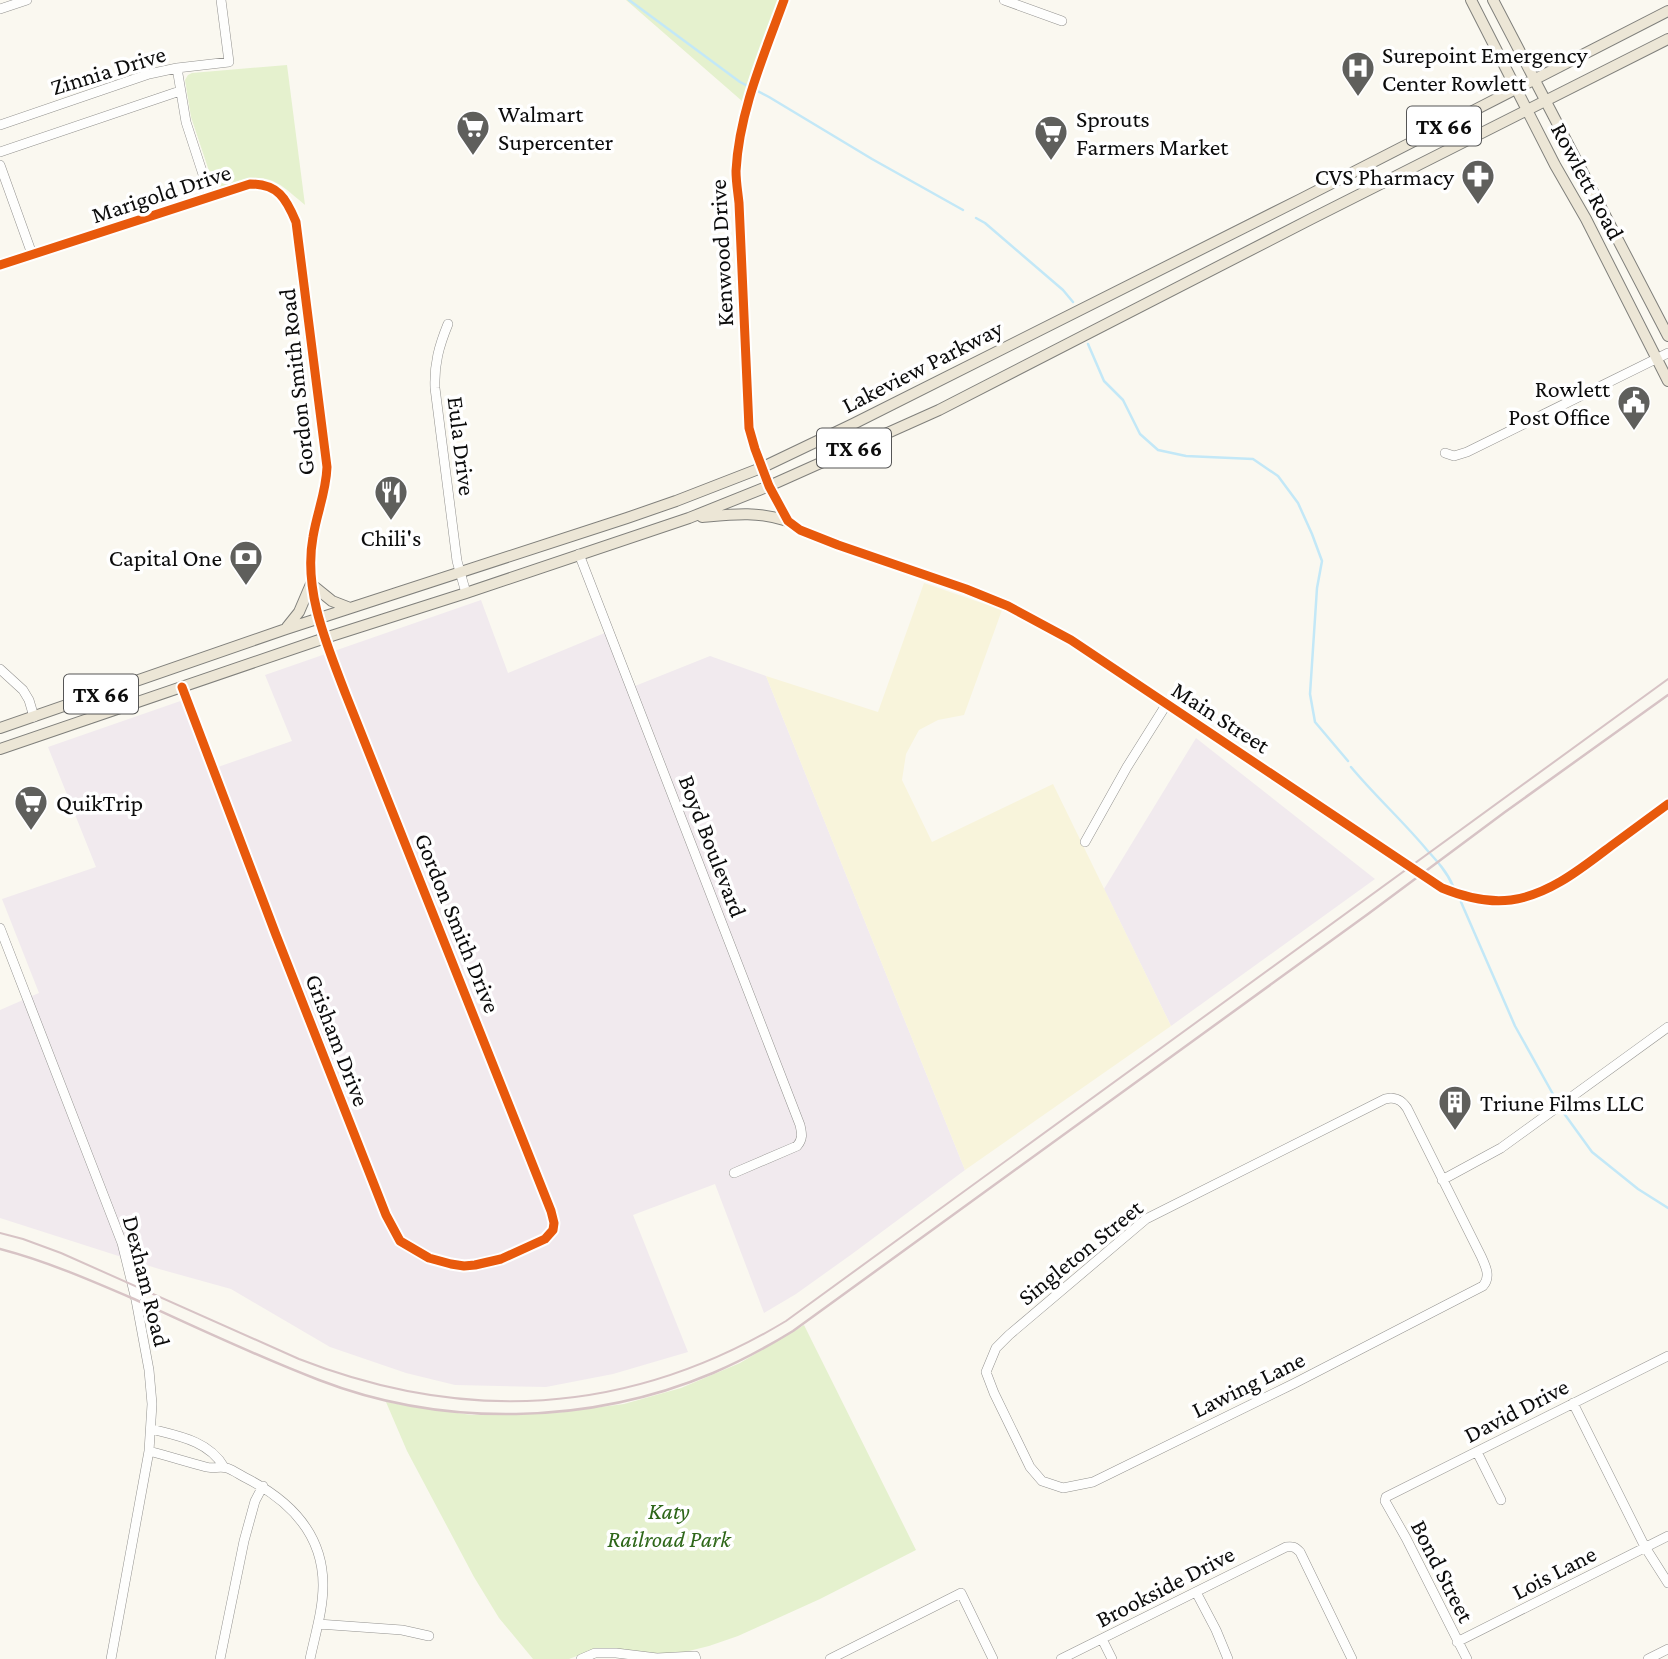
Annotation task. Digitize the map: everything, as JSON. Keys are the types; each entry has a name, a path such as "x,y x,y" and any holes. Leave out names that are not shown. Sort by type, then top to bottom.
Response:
{"main road":[{"name":"Rowlett Road","path":"1471,0 1668,381"},
{"name":"Rowlett Road","path":"1493,0 1668,336"},
{"name":"Lakeview Parkway","path":"0,728 286,629 676,501 761,468 853,425 1320,190 1668,11"},
{"name":"Lakeview Parkway","path":"0,749 689,518 769,486 939,410 1668,38"},
{"path":"1320,190 1331,209"},
{"path":"1167,266 1178,287"},
{"path":"987,357 998,379"},
{"path":"689,518 752,513 788,521"},
{"path":"578,534 579,554"},
{"path":"564,538 579,554"},
{"path":"286,629 299,612 311,584 332,601 351,608"},
{"path":"176,668 182,687"}],"street":[{"path":"0,9 27,0"},
{"name":"Zinnia Drive","path":"0,125 149,74 229,62 221,0"},
{"name":"Kenwood Drive","path":"761,468 749,428 736,175 738,146 749,104 784,0"},
{"path":"1004,0 1062,21"},
{"path":"177,68 186,122 210,196"},
{"path":"0,152 180,90"},
{"path":"0,165 32,254"},
{"name":"Marigold Drive","path":"0,265 250,184 274,188 283,197 296,222 299,244"},
{"name":"Gordon Smith Road","path":"299,244 327,467 327,486 312,537 309,568 325,638"},
{"name":"Eula Drive","path":"448,324 436,360 435,388 457,561 466,593"},
{"path":"1445,453 1454,456 1466,452 1668,354"},
{"path":"761,468 788,521"},
{"name":"Main Street","path":"788,521 800,530 838,545 926,574 1008,606 1071,640 1442,888 1476,899 1511,900 1555,885 1577,872 1668,804"},
{"name":"Boyd Boulevard","path":"579,554 800,1125 801,1141 791,1150 734,1173"},
{"name":"Gordon Smith Drive","path":"325,638 534,1166 554,1223"},
{"path":"0,669 23,690 29,699 34,717"},
{"name":"Grisham Drive","path":"182,687 386,1215 400,1241 429,1258 452,1264 475,1265 502,1259 545,1239 553,1230 554,1223"},
{"path":"1085,842 1166,705"},
{"name":"Dexham Road","path":"0,928 122,1242 149,1370 152,1404 149,1451 111,1659"},
{"path":"1443,1180 1501,1149 1668,1027"},
{"name":"Singleton Street","path":"1030,1467 996,1399 986,1372 996,1348 1146,1219 1385,1099 1403,1102 1443,1180"},
{"name":"Lawing Lane","path":"1030,1467 1042,1481 1063,1489 1093,1482 1483,1286 1487,1278 1486,1268 1443,1180"},
{"name":"David Drive","path":"1385,1501 1386,1497 1668,1356"},
{"path":"1573,1403 1645,1548 1668,1583"},
{"path":"151,1429 188,1438 210,1450 224,1467"},
{"path":"149,1451 210,1468 224,1467 263,1486 296,1513 314,1542 323,1584 310,1659"},
{"path":"1477,1452 1501,1500"},
{"path":"220,1659 251,1514 263,1486"},
{"name":"Bond Street","path":"1385,1501 1467,1659"},
{"name":"Lois Lane","path":"1457,1642 1668,1536"},
{"name":"Brookside Drive","path":"1061,1659 1286,1547 1295,1547 1300,1552 1352,1659"},
{"path":"1196,1592 1216,1629 1228,1659"},
{"path":"830,1659 961,1593 993,1659"},
{"path":"318,1623 402,1630 429,1636"},
{"path":"1102,1639 1112,1659"},
{"path":"1648,1659 1668,1649"},
{"path":"581,1659 595,1653 695,1658"}],"shaded area":[{"path":"924,583 1002,610 964,715 938,720 919,730 906,754 902,780 932,842 1053,784 1171,1026 965,1170 766,676 878,712"},
{"path":"481,600 508,673 612,630 635,686 710,656 766,676 965,1170 796,1294 764,1313 715,1184 633,1215 688,1352 613,1374 546,1387 455,1385 406,1373 330,1347 231,1289 0,1218 0,1010 39,993 2,899 96,867 48,747 192,697 218,767 292,741 265,675"},
{"path":"1196,738 1375,879 1171,1026 1104,889"}],"green space":[{"path":"626,0 778,0 742,101"},
{"path":"287,65 305,205 281,186 266,179 247,179 214,186 191,117 185,80 188,75"},
{"name":"Katy Railroad Park","path":"804,1325 916,1550 820,1599 709,1646 681,1653 656,1655 619,1649 590,1651 569,1659 533,1659 499,1618 474,1577 407,1451 386,1402 472,1415 556,1413 624,1404 681,1388 740,1363"}],"waterway":[{"path":"629,0 740,82 963,210"},
{"path":"976,218 1063,290 1073,302"},
{"path":"1088,344 1104,381 1123,400 1140,434 1158,450 1186,456 1253,459 1278,476 1298,503 1322,561 1317,588 1310,694 1315,722 1348,761"},
{"path":"1351,767 1434,858 1453,886"},
{"path":"1461,902 1515,1026 1554,1096"},
{"path":"1563,1112 1592,1152 1638,1189 1668,1208"}],"tram line":[{"path":"0,1233 61,1253 299,1359 362,1380 424,1394 486,1401 547,1400 608,1392 668,1376 727,1352 786,1321 1668,679"}],"railway":[{"path":"0,1249 84,1278 249,1351 366,1396 466,1413 516,1414 567,1411 617,1403 666,1390 713,1373 793,1331 1668,695"}],"cycle path":[{"path":"784,0 747,105 736,171 749,428 769,486 788,521 800,530 838,545 1008,606 1071,640 1442,888 1459,894 1502,901 1539,893 1577,871 1668,804"},
{"path":"0,265 250,184 274,190 289,206 296,222 327,467 311,557 314,598 331,657 551,1211 553,1230 545,1239 501,1259 464,1266 429,1258 400,1241 386,1215 182,687"}],"place":[{"name":"Surepoint Emergency Center Rowlett","path":"1358,98"},
{"name":"Walmart Supercenter","path":"473,157"},
{"name":"Sprouts Farmers Market","path":"1051,162"},
{"name":"CVS Pharmacy","path":"1478,206"},
{"name":"Rowlett Post Office","path":"1634,432"},
{"name":"Chili's","path":"391,522"},
{"name":"Capital One","path":"246,587"},
{"name":"QuikTrip","path":"31,832"},
{"name":"Triune Films LLC","path":"1455,1132"}]}
